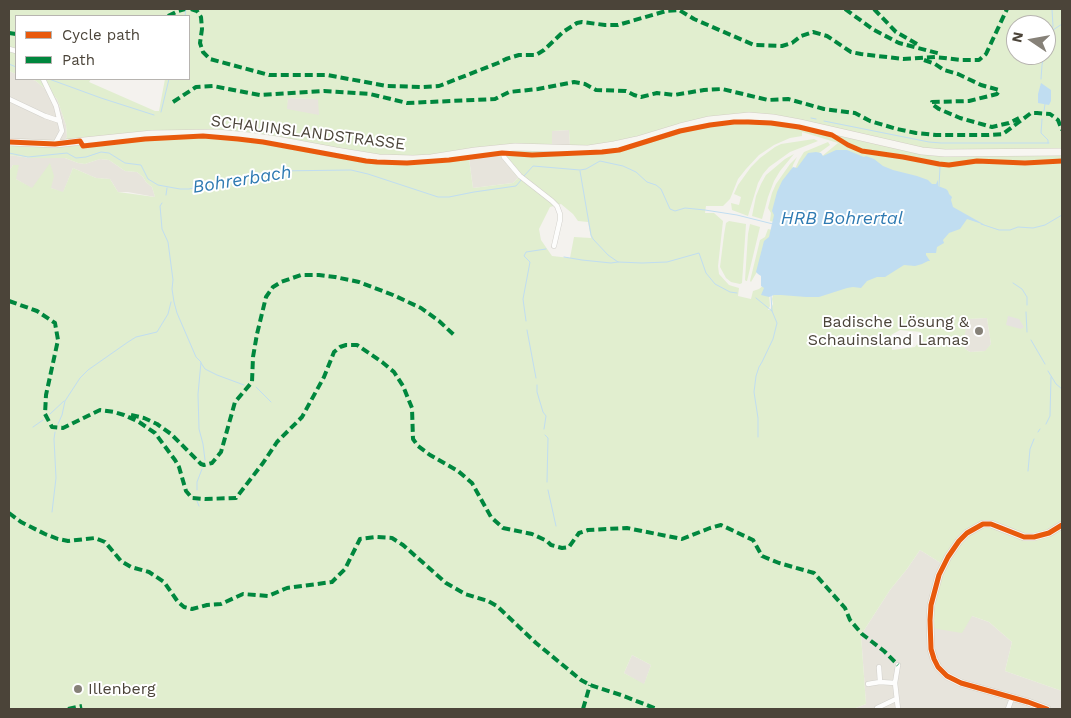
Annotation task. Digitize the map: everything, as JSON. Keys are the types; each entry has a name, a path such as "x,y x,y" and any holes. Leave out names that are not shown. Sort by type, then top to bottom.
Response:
{"main road":[{"name":"SCHAUINSLANDSTRASSE","path":"9,142 55,144 152,134 200,132 258,137 379,158 431,158 515,147 588,149 629,142 710,120 749,116 800,123 922,151 945,153 1062,152"},
{"path":"1046,709 952,680 946,676 938,667 931,649 931,605 940,575 948,557 959,541 974,528 983,524 991,524 1024,537 1034,537 1062,525"}],"street":[{"path":"43,80 56,106 62,131 55,144"},
{"path":"9,99 60,121"},
{"path":"501,148 504,157 520,176 557,206 560,220 554,246"},
{"path":"898,665 895,683 898,709"},
{"path":"879,667 880,682"},
{"path":"868,684 880,682 895,683"},
{"path":"1008,709 1012,698"},
{"path":"877,708 896,699"}],"shaded area":[{"path":"9,71 15,74 15,80 36,81 57,99 66,125 67,137 59,146 9,145"},
{"path":"288,98 319,99 319,115 314,142 286,109"},
{"path":"569,130 570,146 552,146 551,131"},
{"path":"9,155 31,158 65,158 85,164 100,159 109,160 125,171 137,172 152,187 155,197 118,192 110,179 96,178 73,168 63,193 51,188 32,189 16,179 13,165 9,171"},
{"path":"497,155 501,157 518,178 513,183 473,188 469,158"},
{"path":"1008,316 1019,319 1024,327 1021,329 1006,325"},
{"path":"987,318 991,344 986,351 970,352 965,349 964,339 967,319"},
{"path":"920,550 944,565 972,616 989,622 1012,642 1005,671 1062,691 1062,709 853,709 866,704 861,635 890,590"},
{"path":"632,655 651,665 644,685 624,673"}],"green space":[{"path":"9,9 1062,9 1062,691 1005,671 1012,642 989,622 972,616 962,633 931,628 930,620 944,565 920,550 890,590 861,635 866,704 853,709 9,709 9,171 13,165 19,165 16,179 32,188 50,163 54,176 51,188 63,192 73,168 96,178 110,179 118,192 155,197 152,187 137,172 125,171 109,160 100,159 85,164 65,158 31,158 9,155 9,145 59,146 67,137 66,125 57,99 34,80 90,80 89,82 155,111 159,111 165,80 190,80 190,15 15,15 15,74 9,71","holes":["288,98 318,99 319,115 287,109","569,130 570,146 552,146 552,131","802,132 838,143 821,157 774,291 773,304 770,310 768,310 770,306 769,295 764,285 753,291 751,299 738,296 739,288 729,285 719,274 718,266 723,221 714,213 705,213 706,206 723,206 730,199 738,179 759,155 774,145 790,138 802,136","497,155 501,157 518,178 513,183 473,188 469,159","561,204 578,221 588,222 591,238 574,237 570,258 552,256 541,240 539,229 550,207","987,318 991,344 985,351 970,352 965,349 964,339 968,319","900,330 921,332 921,339 915,347 892,350 891,335","632,655 651,665 644,684 624,673"]},
{"path":"814,139 818,141 790,152 769,167 763,174 758,183 748,216 732,210 731,203 739,205 741,197 734,194 738,185 760,158 781,144"},
{"path":"828,142 830,145 794,171 804,152"},
{"path":"794,154 774,181 762,219 752,216 756,196 766,175"},
{"path":"797,157 793,165 778,223 770,221 771,213 768,208 772,193 776,184"},
{"path":"729,221 746,224 742,283 740,284 731,282 726,278 720,267 726,223"},
{"path":"750,224 760,227 746,281 748,234"},
{"path":"768,229 776,231 771,248 751,282 760,240 765,237"}],"water":[{"path":"1041,83 1051,90 1049,105 1038,103"},
{"name":"HRB Bohrertal","path":"836,150 847,150 864,157 866,156 883,166 928,180 932,184 936,184 938,180 938,186 946,189 952,197 953,207 985,225 967,219 960,229 949,233 943,240 944,243 937,247 936,253 926,253 930,261 915,266 904,265 885,277 877,277 867,281 861,288 847,288 819,297 774,295 769,297 761,295 764,288 761,286 761,276 756,272 764,241 769,237 774,215 772,211 782,181 793,167 797,168 808,153 821,153 823,156"}],"waterway":[{"path":"185,15 186,9"},
{"path":"1052,9 1052,15"},
{"path":"1056,28 1062,24"},
{"path":"9,64 15,67"},
{"path":"1041,79 1042,65"},
{"path":"52,80 154,115"},
{"path":"161,112 169,80"},
{"path":"1044,111 1045,104"},
{"path":"811,118 816,119"},
{"path":"1042,119 1041,133 1048,140 1048,143"},
{"path":"824,121 929,142 1049,143"},
{"name":"Bohrerbach","path":"9,153 28,157 67,153 76,158 101,152 109,153 125,163 141,165 148,179 158,185 180,189 189,189 276,171 351,170 438,197 449,197 516,186 522,179"},
{"name":"Bohrerbach","path":"524,176 533,166 580,170 586,169 600,161 623,166 636,172 647,182 656,185 661,189 670,209 675,211 685,208 705,210 737,215 773,224"},
{"path":"939,186 940,167"},
{"path":"580,171 591,235 608,255 618,262 642,263 667,262 699,253 706,273 715,284 730,292 737,293"},
{"path":"166,195 167,188"},
{"path":"162,203 160,206 162,229 168,242 174,302 196,357 201,362 198,394 199,429 205,460"},
{"name":"Bohrerbach","path":"981,224 999,230 1010,230 1018,227 1033,228 1045,225 1062,215"},
{"path":"526,321 523,299 530,262 524,256 526,252 546,249"},
{"path":"564,257 611,263 618,262"},
{"path":"1013,283 1022,289 1027,297 1027,305"},
{"path":"758,437 758,418 754,392 756,376 773,339 777,323 772,311 771,296"},
{"path":"756,298 772,311"},
{"path":"58,424 65,401 80,378 88,370 136,337 157,332 168,314 171,302"},
{"path":"1026,312 1027,332"},
{"path":"527,330 536,378"},
{"path":"1031,340 1045,364"},
{"path":"201,363 205,369 244,385"},
{"path":"1048,371 1056,384 1062,389"},
{"path":"1046,424 1050,416 1051,377"},
{"path":"537,385 537,392 546,416 544,429"},
{"path":"256,387 271,402"},
{"path":"50,414 64,401"},
{"path":"33,427 43,420"},
{"path":"52,512 56,478 55,432"},
{"path":"545,435 548,438 547,482"},
{"path":"1028,471 1030,449 1034,439"},
{"path":"197,490 197,482 202,469"},
{"path":"548,490 556,526"},
{"path":"197,501 199,506"}],"marked path":[{"path":"170,15 185,9"},
{"path":"191,9 197,11 201,17 200,43 203,52 210,59 269,75 327,75 387,86 423,87 439,86 519,55 536,55 563,32 577,23 618,25 666,11 679,10 694,19 754,45 782,46 813,32 827,36 851,52 861,54 903,59 935,57 979,60 986,54 1007,9"},
{"path":"845,9 874,30 899,43 941,54"},
{"path":"874,9 896,32 917,44"},
{"path":"9,33 15,34"},
{"path":"924,60 981,85 999,90 997,94 969,101 932,102 939,109 960,118 992,127 1009,123 1019,118"},
{"path":"173,102 196,87 213,86 260,95 324,91 370,94 407,103 495,99 509,92 574,82 585,84 596,90 626,91 641,97 657,93 674,95 722,89 768,100 788,99 824,109 855,113 870,121 897,129 936,135 1003,134 1031,113 1050,114 1058,120 1062,130"},
{"path":"131,415 157,424 171,434 201,464 212,463 221,452 235,402 252,382 253,357 266,297 273,287 301,275 319,275 359,282 393,295 421,308 454,335"},
{"path":"9,301 37,311 55,323 58,340 46,395 45,414 52,427 63,428 100,410 124,415 139,422 155,433 175,460 186,491 192,498 236,498 277,442 302,417 324,377 334,352 346,345 357,345 394,372 403,386 412,408 413,439 418,446 458,471 472,483 491,517 503,528 532,534 551,545 562,548 569,547 579,533 588,530 627,528 682,539 721,525 753,540 762,556 814,573 845,608 850,620 862,634 898,665"},
{"path":"9,513 21,522 58,539 68,541 95,538 105,542 121,561 131,567 149,572 164,582 178,602 184,607 192,609 221,604 243,594 268,596 287,588 332,582 345,569 360,539 392,538 403,545 446,583 465,594 488,601 497,606 536,643 581,680 657,709"},
{"path":"583,709 590,685"},
{"path":"68,709 82,706"}],"cycle path":[{"path":"9,142 55,144 80,141 83,146 145,139 203,136 263,142 366,161 407,163 502,153 532,155 619,150 680,131 710,125 748,122 799,127 832,135 862,151 939,164 949,165 977,161 1025,163 1062,161"},
{"path":"1047,709 961,683 947,676 938,667 931,649 931,605 939,575 948,557 967,533 983,524 991,524 1024,537 1034,537 1049,533 1062,525"}],"place":[{"name":"Badische Lösung & Schauinsland Lamas","path":"979,331"},
{"name":"Illenberg","path":"78,689"}]}
